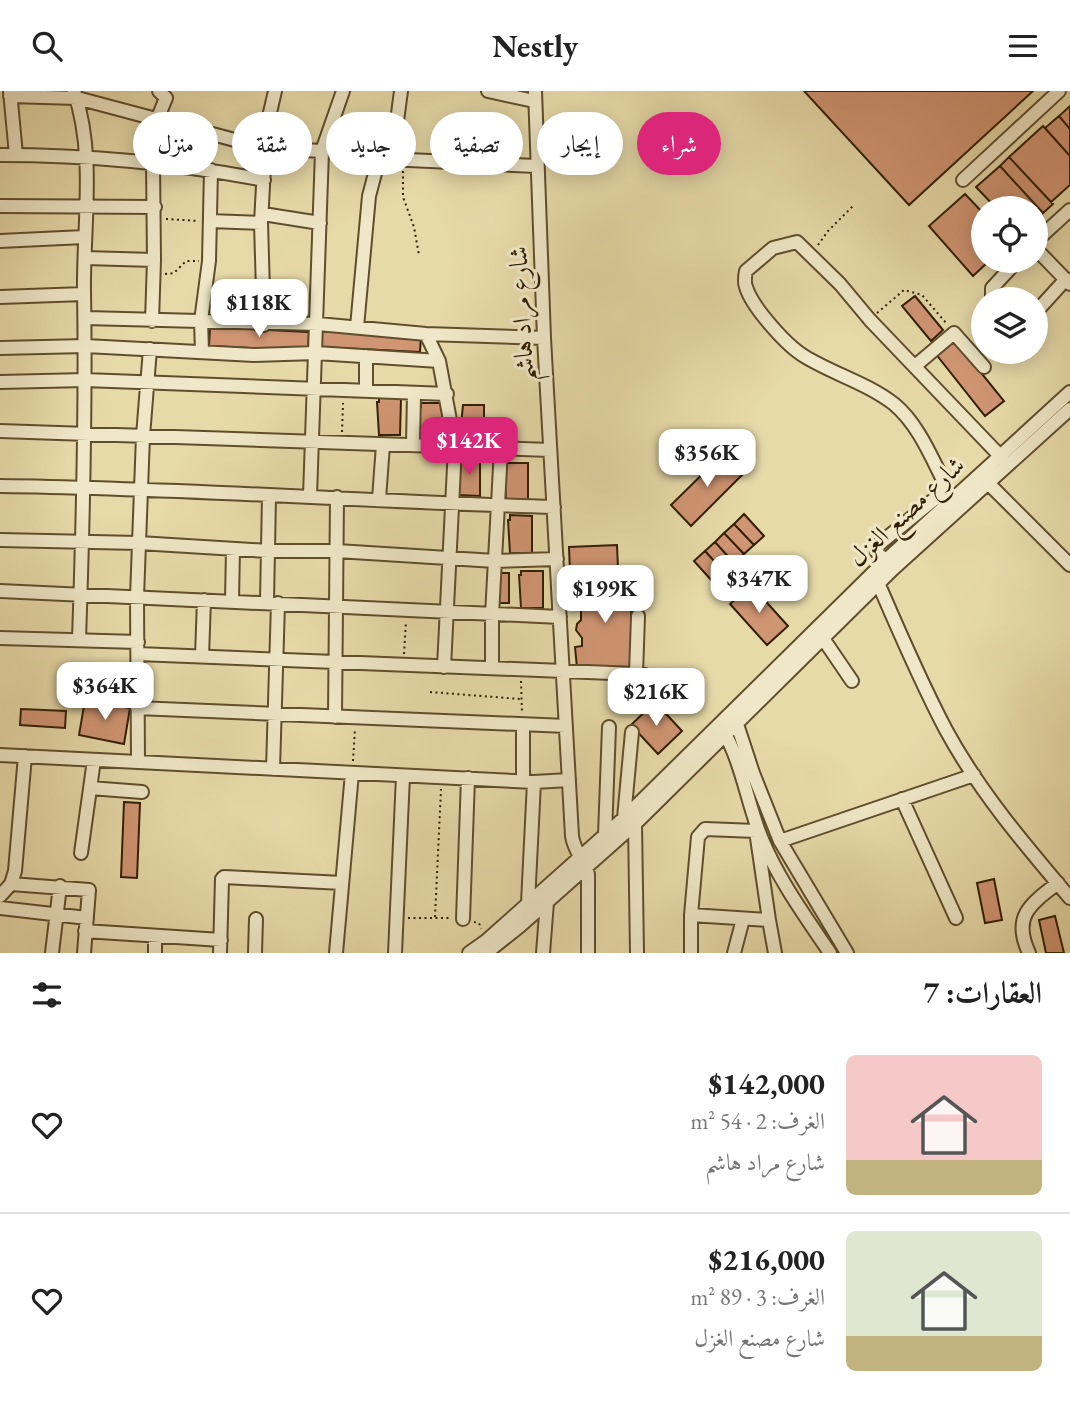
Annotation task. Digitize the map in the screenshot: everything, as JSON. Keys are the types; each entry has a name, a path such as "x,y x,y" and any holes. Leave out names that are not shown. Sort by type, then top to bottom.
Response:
{"street":[{"path":"159,91 166,98 162,112"},
{"path":"310,496 316,389 322,151 343,91"},
{"path":"400,112 401,91"},
{"path":"488,91 534,96"},
{"path":"963,180 1059,91"},
{"path":"269,112 273,92"},
{"path":"75,95 87,156 84,237 86,346 83,541 79,639"},
{"path":"16,155 8,99 75,95 133,112"},
{"name":"شارع مراد هاشم","path":"534,96 537,166"},
{"path":"312,150 322,151"},
{"path":"0,155 87,156 133,160"},
{"path":"416,160 537,166"},
{"path":"218,171 264,180"},
{"path":"152,321 154,175"},
{"path":"202,352 201,321 209,261 211,175"},
{"path":"264,175 262,218 264,324"},
{"path":"357,327 369,196 375,175"},
{"name":"شارع مراد هاشم","path":"537,175 573,844 588,880 588,953"},
{"path":"0,206 86,206 155,213"},
{"path":"1048,230 1070,210"},
{"path":"210,221 262,218 320,223"},
{"path":"0,241 84,237"},
{"path":"889,565 877,552 878,545 942,492 945,487 943,480 918,433 897,406 874,390 803,356 750,297 744,284 746,271 773,248 797,242 840,283 870,320 1004,459"},
{"path":"85,258 154,260"},
{"path":"1048,261 1068,282 1048,301"},
{"path":"993,287 1006,273"},
{"path":"0,297 84,293"},
{"path":"86,318 318,324 426,334 544,338"},
{"path":"915,366 954,333 984,367"},
{"path":"426,334 439,361 447,394 454,447 444,667"},
{"path":"0,348 86,346 254,355 316,353 439,361"},
{"path":"138,762 137,597 140,491 150,349"},
{"path":"366,356 366,390"},
{"path":"0,382 85,380 447,394"},
{"name":"شارع مصنع الغزل","path":"490,949 528,903 582,862 726,736 819,634 876,577 1004,459 1070,392"},
{"path":"413,444 414,394"},
{"name":"شارع مصنع الغزل","path":"1004,459 1070,409"},
{"path":"0,431 550,450"},
{"path":"379,499 383,445"},
{"path":"492,668 492,615 501,449"},
{"path":"983,478 1070,565"},
{"path":"0,486 83,487 379,499 453,505 554,507"},
{"path":"270,496 268,551 275,660 273,769"},
{"path":"335,717 337,497"},
{"path":"0,540 139,543 268,551 337,551 495,561 557,559"},
{"path":"232,600 233,549"},
{"path":"876,577 946,730 974,775 1070,898"},
{"path":"0,591 560,617"},
{"path":"202,656 204,600"},
{"path":"636,674 638,616"},
{"path":"819,634 852,681"},
{"name":"شارع مصنع الغزل","path":"469,953 490,949 547,902 605,835 630,821 733,710 819,634"},
{"path":"0,638 79,639 202,656 334,664 636,674 645,675 679,706"},
{"path":"137,708 566,726"},
{"path":"733,710 757,831 775,953"},
{"path":"719,724 740,753 780,841 848,953"},
{"path":"523,725 529,781 528,903"},
{"path":"605,835 609,727"},
{"path":"632,732 630,821 636,953"},
{"path":"0,755 403,776 569,780"},
{"path":"0,896 11,884 18,851 25,757"},
{"path":"81,853 94,760"},
{"path":"336,953 352,773"},
{"path":"780,841 974,775"},
{"path":"395,953 403,776"},
{"path":"463,919 468,778"},
{"path":"90,788 142,792"},
{"path":"902,799 956,918"},
{"path":"691,953 691,915 698,837 705,829 757,831"},
{"path":"757,831 785,885 830,953"},
{"path":"0,908 57,914 86,925 220,946 224,877 342,883"},
{"path":"1030,953 1023,940 1021,922 1031,904 1058,883"},
{"path":"11,884 89,890 83,953"},
{"path":"52,953 60,886"},
{"path":"543,953 547,902"},
{"path":"691,915 769,920"},
{"path":"256,919 256,953"},
{"path":"734,953 743,919"},
{"path":"155,937 155,953"}],"path":[{"path":"400,175 403,197 414,227 419,255"},
{"path":"811,254 828,231 854,205"},
{"path":"155,213 210,221"},
{"path":"154,275 174,273 186,261 209,261"},
{"path":"870,320 904,290 922,295 954,333"},
{"path":"341,443 343,390"},
{"path":"403,665 406,610"},
{"path":"521,670 523,725"},
{"path":"430,692 520,699"},
{"path":"352,773 355,719"},
{"path":"435,917 442,777"},
{"path":"396,918 435,917 479,923 490,949"}],"building":[{"path":"804,91 1033,91 909,205"},
{"path":"1070,106 1070,129 1059,116"},
{"path":"1059,116 1070,129 1070,156 1045,128"},
{"path":"1043,126 1070,156 1070,185 1051,202 1009,157"},
{"path":"1009,157 1046,196 1027,196 1000,166"},
{"path":"1000,166 1027,196 985,196 976,187"},
{"path":"965,194 971,200 971,273 976,273 973,276 929,226"},
{"path":"915,296 943,330 931,341 902,306"},
{"path":"210,327 309,332 308,351 209,346"},
{"path":"321,331 421,336 420,352 320,347"},
{"path":"953,338 971,360 971,364 974,364 1004,401 985,416 935,353"},
{"path":"379,397 401,398 400,435 379,435"},
{"path":"421,403 443,403 442,440 420,440"},
{"path":"463,405 484,405 484,443 462,442 460,435"},
{"path":"724,453 744,473 691,526 671,505"},
{"path":"458,458 480,459 480,496 458,495"},
{"path":"507,463 528,463 528,501 506,500 504,467 506,468"},
{"path":"744,514 764,536 754,545 734,524"},
{"path":"510,515 532,516 532,553 510,553"},
{"path":"734,524 754,545 744,554 724,533"},
{"path":"724,533 744,554 734,563 715,542"},
{"path":"715,542 734,563 724,572 705,551"},
{"path":"617,545 618,569 570,572 569,547"},
{"path":"705,551 724,572 713,582 694,561"},
{"path":"736,567 748,581 728,599 716,586"},
{"path":"521,571 543,571 543,608 521,608"},
{"path":"498,573 509,573 509,603 497,603"},
{"path":"630,580 633,670 577,668 575,647 582,646 582,638 576,630 581,620 581,608 575,608 575,584"},
{"path":"751,585 788,626 767,645 730,604"},
{"path":"85,700 130,708 124,744 79,735"},
{"path":"655,702 682,731 658,754 631,725"},
{"path":"21,709 66,711 65,728 20,725"},
{"path":"124,802 140,803 137,878 121,877"},
{"path":"994,879 1002,920 985,923 977,883"},
{"path":"1055,916 1064,953 1046,953 1039,920"}]}
